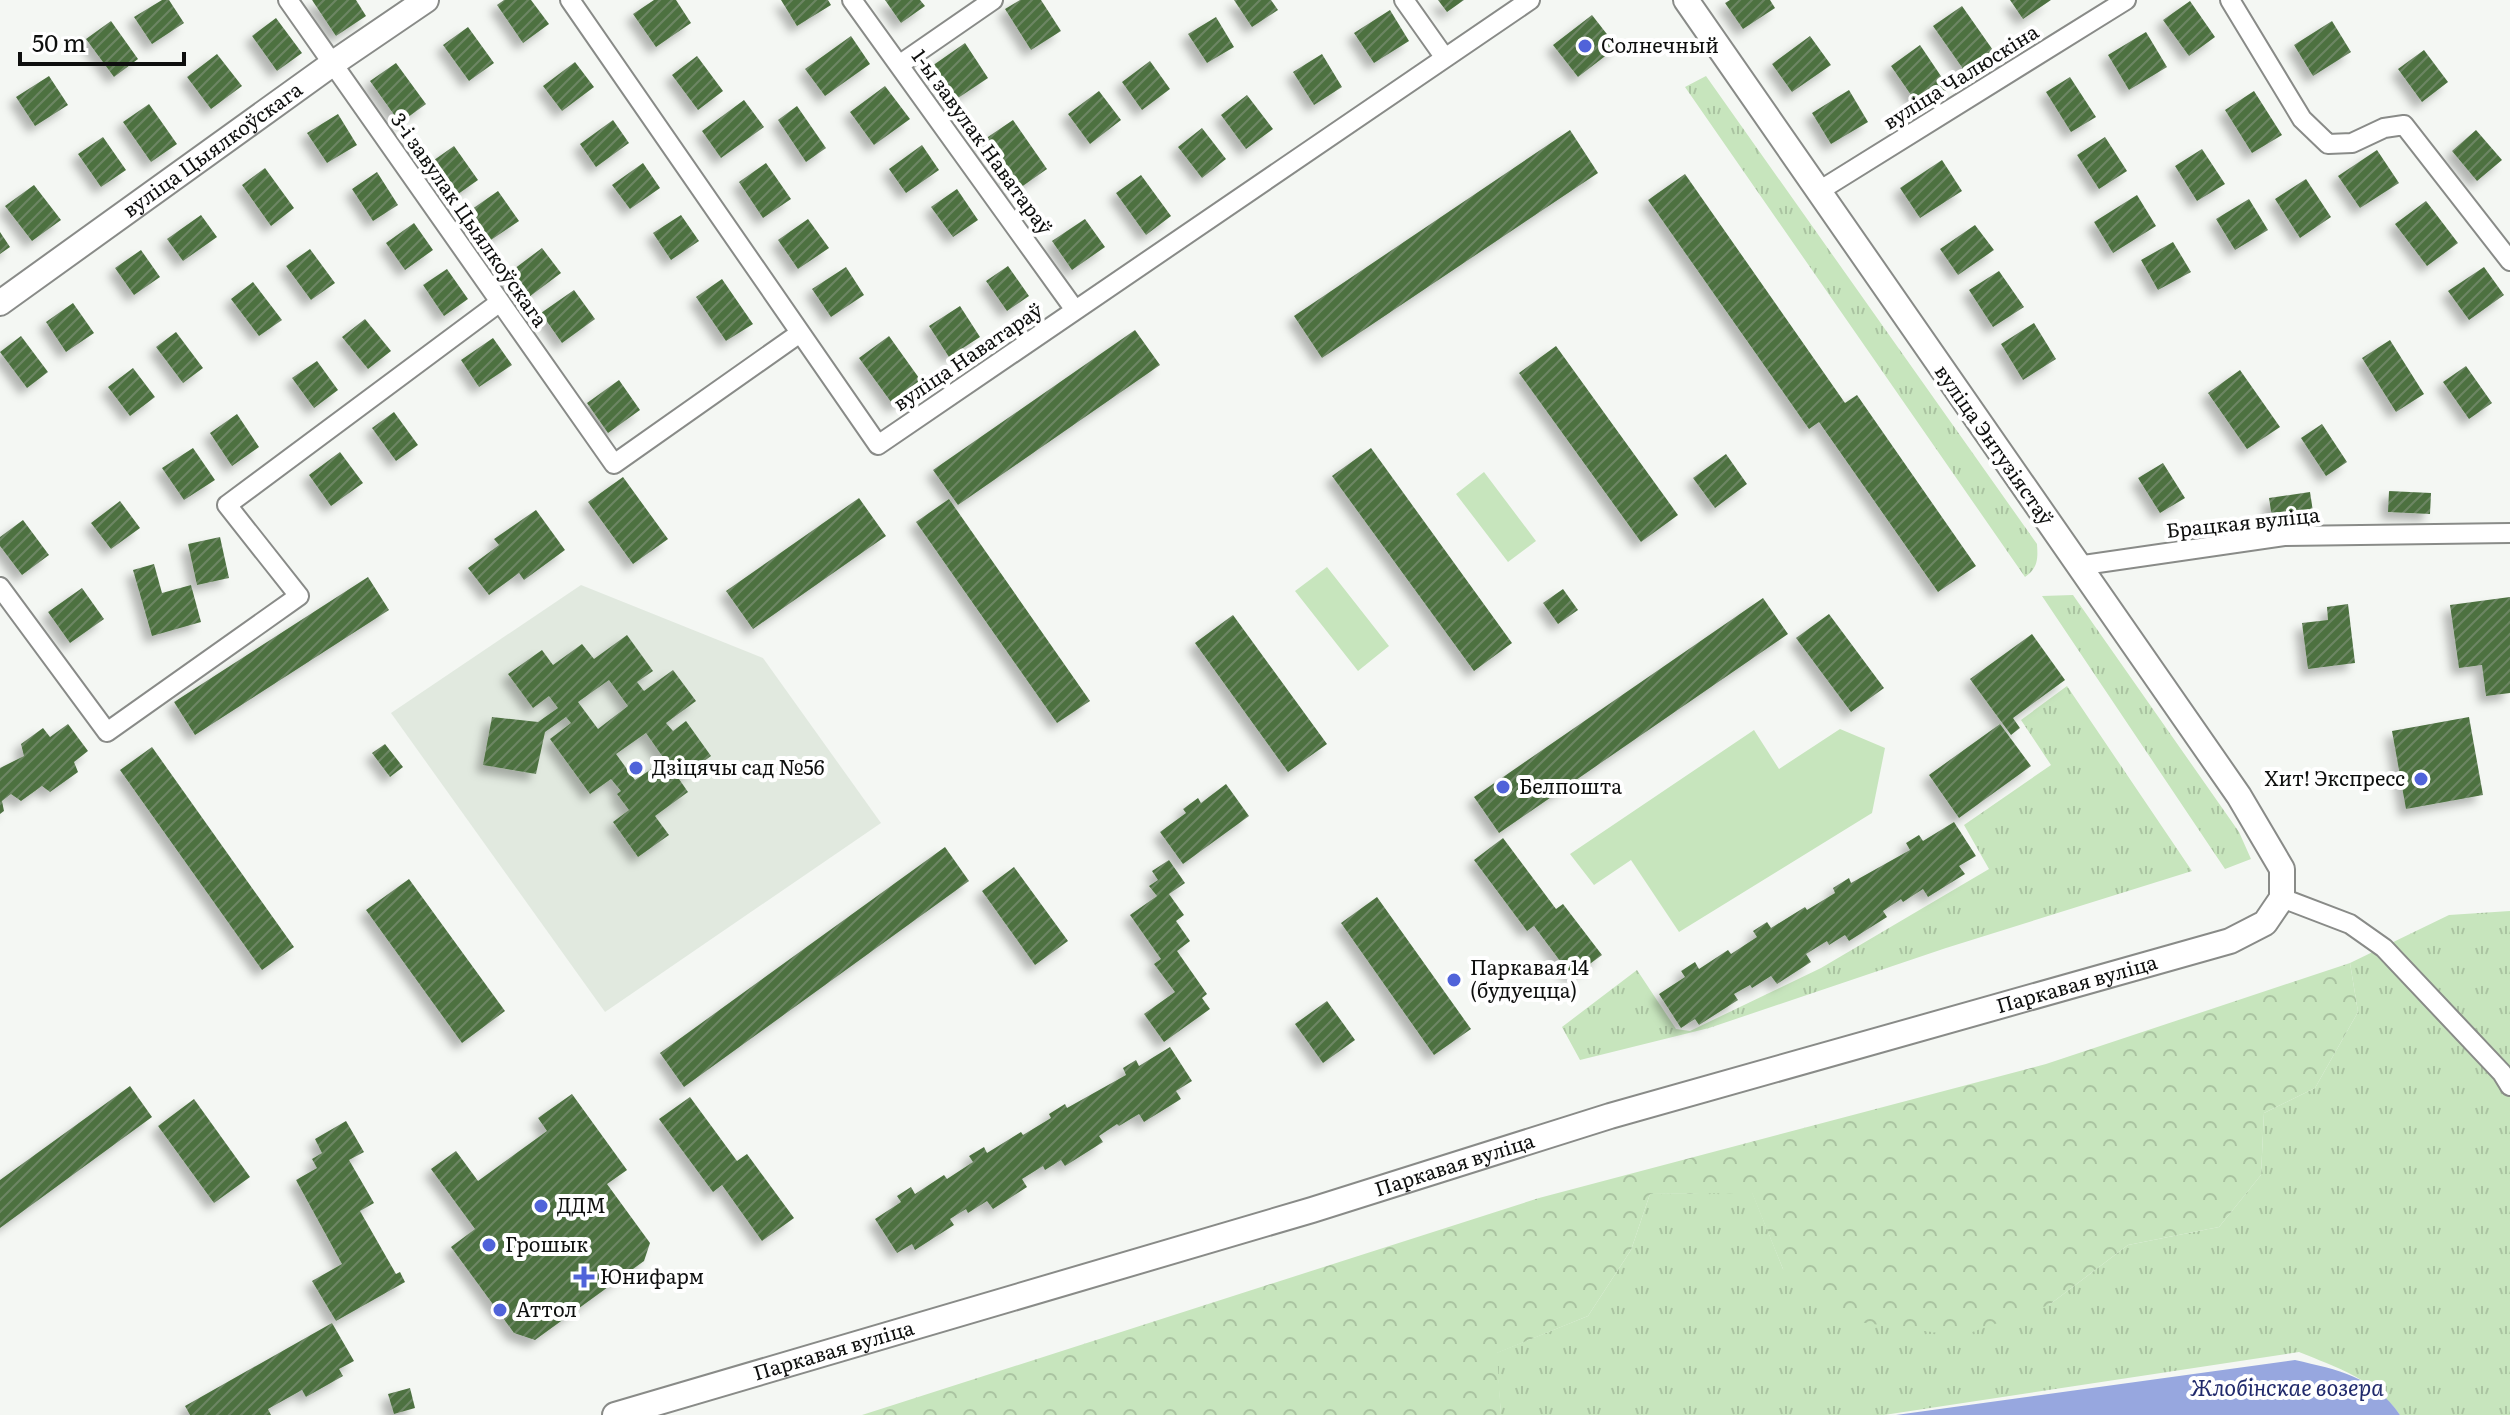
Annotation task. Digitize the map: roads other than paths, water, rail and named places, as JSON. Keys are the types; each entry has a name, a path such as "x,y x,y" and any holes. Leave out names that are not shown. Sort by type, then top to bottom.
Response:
{"main road":[{"name":"вуліца Цыялкоўскага","path":"0,303 426,0"},
{"name":"вуліца Энтузіястаў","path":"1686,0 2239,796 2282,869 2282,898"},
{"name":"Паркавая вуліца","path":"615,1415 1312,1210 1610,1116 2230,941 2265,923 2282,898"}],"street":[{"name":"3-і завулак Цыялкоўскага","path":"288,0 614,464 800,333"},
{"name":"вуліца Наватараў","path":"570,0 878,445 1530,0"},
{"name":"1-ы завулак Наватараў","path":"852,0 1075,310"},
{"path":"899,65 993,0"},
{"path":"1404,0 1445,58"},
{"name":"вуліца Чалюскіна","path":"1819,191 2126,0"},
{"path":"2230,0 2302,119 2328,144 2352,143 2384,128 2404,125 2510,261"},
{"path":"0,587 107,732 299,596 227,505 500,302"},
{"name":"Брацкая вуліца","path":"2077,566 2284,536 2510,533"},
{"path":"2282,898 2350,924 2384,948 2502,1073 2510,1086"}],"water":[{"name":"Жлобінскае возера","path":"2295,1360 2340,1372 2366,1383 2390,1402 2400,1415 1896,1415"}],"place":[{"name":"Солнечный","path":"1585,46"},
{"name":"Дзіцячы сад №56","path":"636,768"},
{"name":"Хит! Экспресс","path":"2421,779"},
{"name":"Белпошта","path":"1503,787"},
{"name":"Паркавая 14 (будуецца)","path":"1454,980"},
{"name":"ДДМ","path":"541,1206"},
{"name":"Грошык","path":"489,1245"},
{"name":"Юнифарм","path":"584,1277"},
{"name":"Аттол","path":"500,1310"}]}
